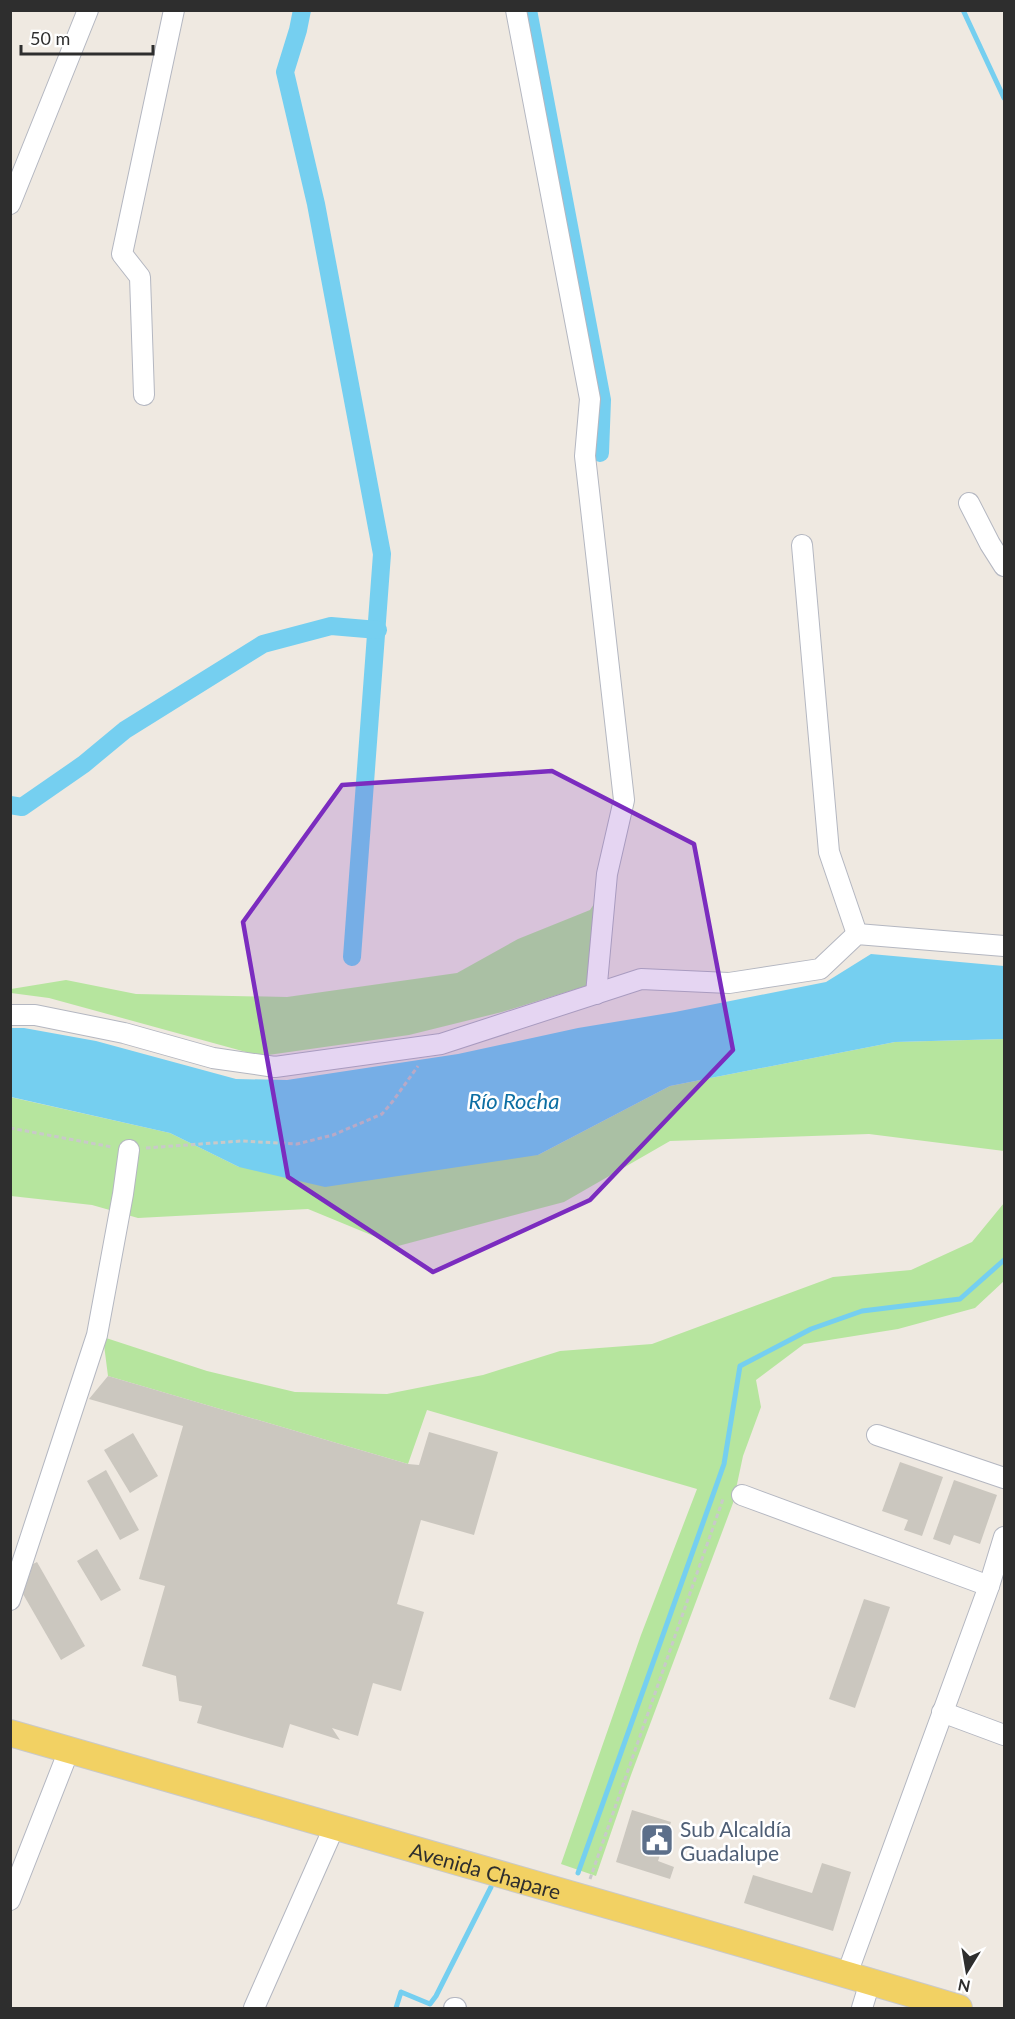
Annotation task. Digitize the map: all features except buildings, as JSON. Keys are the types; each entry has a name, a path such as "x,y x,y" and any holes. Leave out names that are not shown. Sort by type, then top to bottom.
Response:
{"main road":[{"name":"Avenida Chapare","path":"10,1733 335,1825 959,2008"}],"street":[{"path":"10,204 88,10"},
{"path":"144,394 140,277 122,254 174,10"},
{"path":"516,10 590,399 585,456 624,800 607,874 596,994"},
{"path":"969,503 990,544 1005,566"},
{"path":"802,545 829,852 856,934"},
{"path":"10,1015 46,1018 124,1033 213,1058 275,1067 441,1044 641,979 729,983 820,969 856,934 1005,946"},
{"path":"10,1600 97,1335 129,1150"},
{"path":"877,1435 1005,1478"},
{"path":"742,1496 989,1586"},
{"path":"862,2008 859,1978 942,1712 1005,1537"},
{"path":"942,1712 1005,1735"},
{"path":"10,1900 69,1750"},
{"path":"254,2008 335,1825"}],"path":[{"path":"10,1128 129,1150 241,1140 297,1144 333,1135 382,1114 417,1068 441,1044"},
{"path":"583,1897 723,1499 742,1496"}],"highlighted area":[{"path":"552,771 694,844 733,1050 590,1200 433,1272 288,1177 243,922 342,785"}],"green space":[{"path":"600,895 592,984 502,1012 409,1035 261,1056 49,998 11,993 11,989 66,980 136,994 287,997 457,973 518,939 590,910"},
{"path":"1004,1039 1004,1151 869,1134 670,1141 564,1202 398,1246 308,1209 138,1218 92,1205 11,1196 10,1097 170,1133 239,1167 538,1155 670,1086 895,1042"},
{"path":"1004,1203 1004,1281 975,1308 898,1329 804,1344 756,1380 761,1407 743,1456 733,1503 631,1775 596,1876 561,1864 641,1635 697,1489 427,1410 408,1464 108,1376 103,1337 207,1371 295,1392 387,1394 483,1375 560,1351 652,1344 833,1277 911,1270 972,1242"}],"water":[{"name":"Río Rocha","path":"871,954 1004,966 1004,1039 895,1042 670,1086 538,1155 325,1187 239,1167 170,1133 11,1097 11,1028 24,1028 96,1041 236,1079 287,1080 458,1054 578,1028 675,1012 826,982"}],"waterway":[{"path":"302,10 285,72 316,204 382,554 352,957"},
{"path":"528,10 602,400 600,453"},
{"path":"963,10 1004,98"},
{"path":"10,805 22,807 84,764 125,730 263,644 331,626 378,630"},
{"path":"578,1873 724,1464 740,1366 811,1329 862,1311 960,1299 1004,1260"},
{"path":"396,2008 401,1992 430,2004 491,1887"}],"place":[{"name":"Sub Alcaldía Guadalupe","path":"657,1840"}]}
